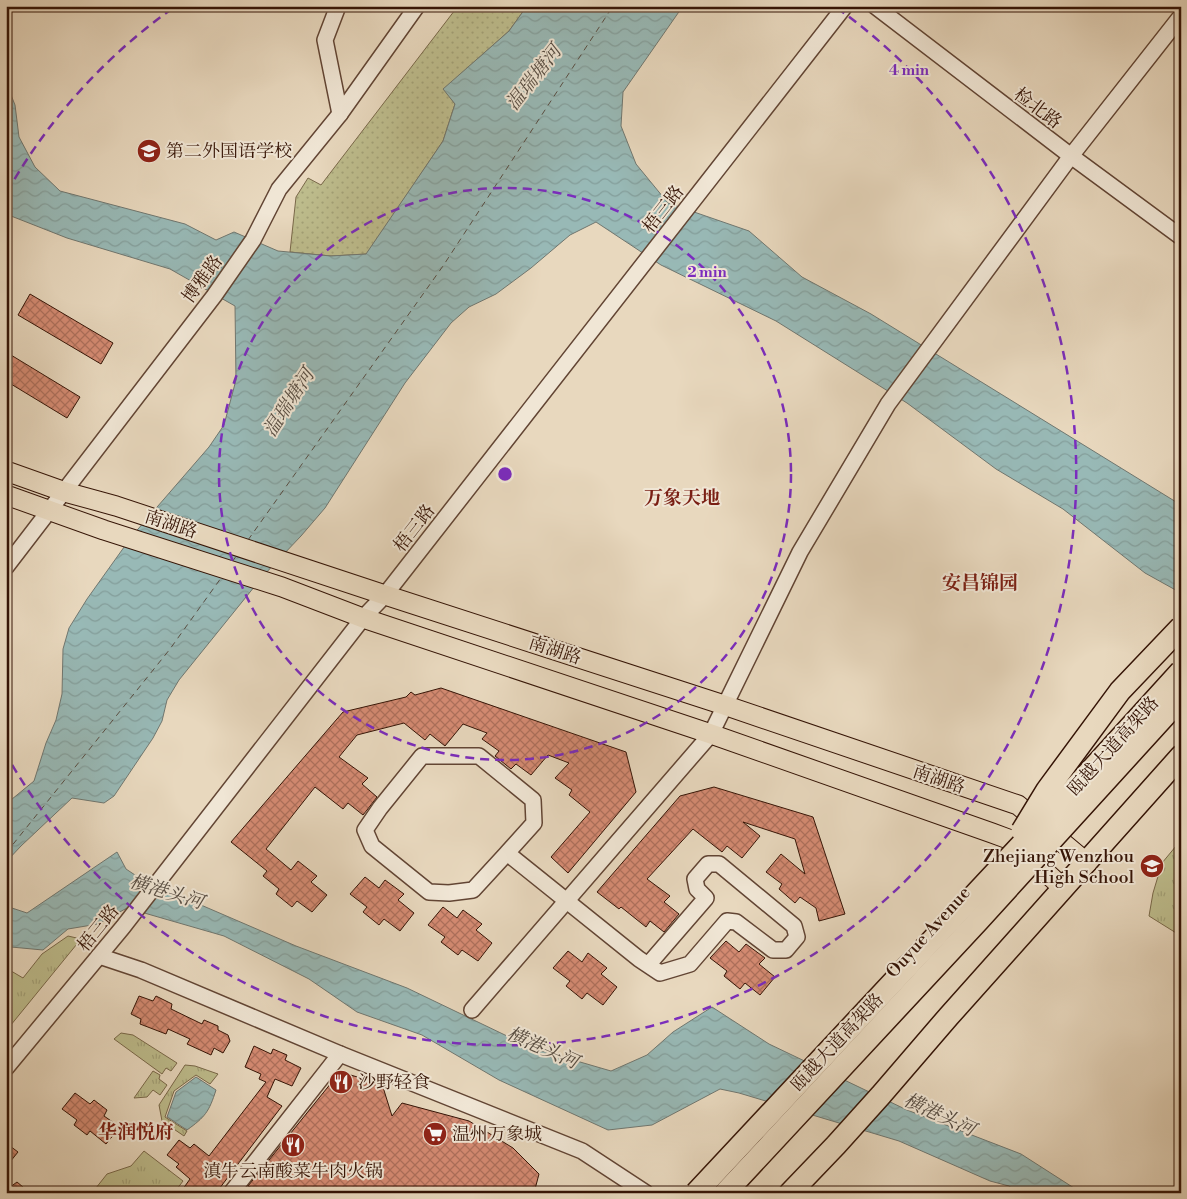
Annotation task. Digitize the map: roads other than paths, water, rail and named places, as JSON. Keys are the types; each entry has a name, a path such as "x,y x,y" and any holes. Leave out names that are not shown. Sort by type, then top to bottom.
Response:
{"highway":[{"path":"997,872 1047,790 1085,736 1120,691 1181,626"},
{"name":"Ouyue Avenue","path":"692,1193 1033,818 1120,714 1181,646"},
{"name":"瓯越大道高架路","path":"696,1193 997,872 1181,671"},
{"name":"瓯越大道高架路","path":"724,1193 978,921 1181,698"},
{"path":"790,1193 882,1095 1181,756"}],"main road":[{"name":"南湖路","path":"6,471 65,492 116,506 724,705 1018,805 1087,862"},
{"name":"南湖路","path":"6,495 104,530 282,587 363,618 711,734 1011,840 1063,888"}],"street":[{"path":"338,6 325,40 340,114"},
{"name":"博雅路","path":"6,567 214,296 252,240 279,189 340,114 418,6"},
{"name":"梧三路","path":"6,1068 123,927 363,618 385,595 845,6"},
{"name":"检北路","path":"875,6 1071,156 1181,237"},
{"path":"472,1010 711,734 800,552 888,404 1071,156 1181,16"},
{"path":"422,756 479,756 533,800 534,823 507,853 473,890 449,893 429,892 372,846 365,830 380,808 422,756"},
{"path":"507,853 566,901 648,965 660,973 690,964 727,921 736,922 773,950 786,950 797,937 794,926 719,864 708,864 695,879 697,889 706,898 648,965"},
{"path":"99,956 141,970 340,1054 582,1151 646,1193"},
{"path":"230,1193 340,1054"}],"water":[{"name":"温瑞塘河","path":"527,6 683,6 623,92 621,126 636,164 668,203 749,231 802,277 871,314 1181,505 1181,593 1145,573 1063,509 996,469 907,403 776,321 661,265 596,222 570,235 496,294 469,307 451,323 405,383 325,508 263,576 179,680 167,700 162,721 153,738 114,796 104,803 72,798 6,862 6,804 34,781 46,743 56,720 62,694 63,649 69,628 87,599 132,536 209,447 224,425 236,380 235,306 170,269 67,238 6,214 6,93 11,95 15,105 19,137 35,167 60,191 185,224 216,240 234,232 278,251 331,256 366,254 443,141 455,104 443,89 509,31"},
{"path":"117,852 126,869 153,887 194,902 296,946 407,988 532,1048 611,1071 647,1055 673,1032 712,1007 769,1044 907,1110 1021,1154 1074,1188 1111,1193 1018,1193 1009,1186 990,1181 899,1141 720,1089 652,1125 608,1130 499,1080 422,1035 357,1012 309,979 224,936 127,908 98,924 68,929 43,950 11,947 6,943 6,905 27,913"},
{"path":"196,1077 216,1090 206,1113 187,1130 167,1117 176,1092"}],"place":[{"name":"第二外国语学校","path":"149,151"},
{"name":"Zhejiang Wenzhou High School","path":"1152,866"},
{"name":"沙野轻食","path":"341,1082"},
{"name":"温州万象城","path":"435,1134"},
{"name":"滇牛云南酸菜牛肉火锅","path":"293,1145"}],"district":[{"name":"万象天地","path":"682,497"},
{"name":"安昌锦园","path":"980,582"},
{"name":"华润悦府","path":"136,1131"}],"water label":[{"name":"横港头河","path":"167,891"},
{"name":"横港头河","path":"543,1047"},
{"name":"横港头河","path":"940,1114"}]}
